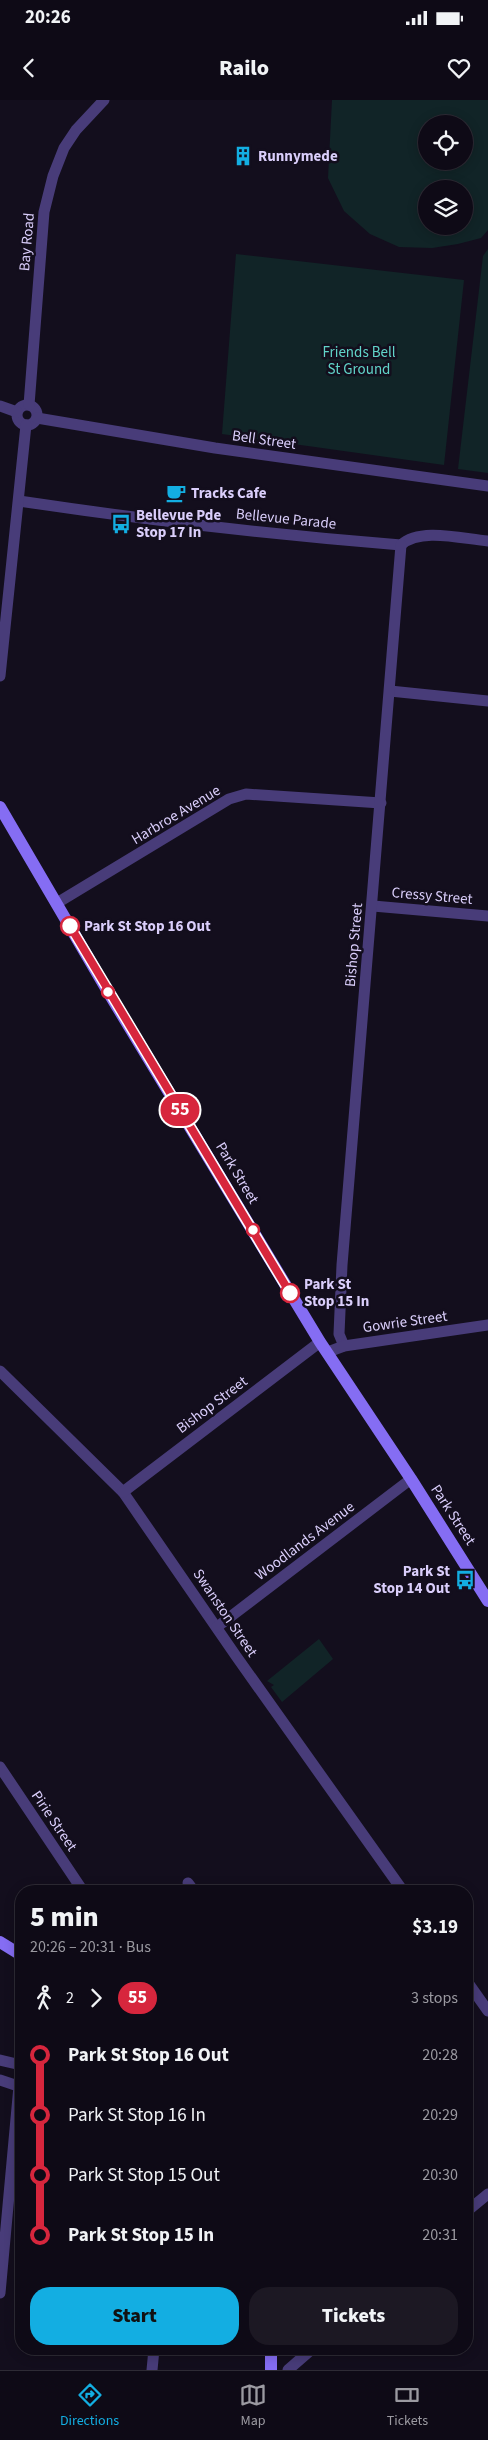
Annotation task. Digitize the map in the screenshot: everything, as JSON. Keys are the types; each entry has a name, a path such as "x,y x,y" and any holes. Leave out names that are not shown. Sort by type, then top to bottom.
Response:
{"street":[{"name":"Bay Road","path":"29,405 44,212 53,176 64,148 72,136 104,100"},
{"path":"29,405 35,408 37,418 33,424 26,426 18,419 17,412 20,407 29,405"},
{"path":"0,406 17,412"},
{"name":"Bell Street","path":"37,418 225,449 488,486"},
{"path":"0,676 26,426"},
{"name":"Bellevue Parade","path":"19,501 206,527 401,545 407,540 422,535 488,541"},
{"name":"Bishop Street","path":"344,1346 339,1334 342,1265 373,906 401,545"},
{"path":"390,691 488,701"},
{"name":"Harbroe Avenue","path":"57,903 229,799 246,794 381,803"},
{"name":"Park Street","path":"2,816 57,903 107,990 324,1347 488,1601"},
{"name":"Cressy Street","path":"373,906 488,916"},
{"name":"Gowrie Street","path":"324,1347 344,1346 488,1325"},
{"name":"Bishop Street","path":"123,1492 324,1347"},
{"name":"Swanston Street","path":"0,1371 123,1492 399,1885"},
{"name":"Woodlands Avenue","path":"217,1627 411,1479"},
{"name":"Pirie Street","path":"0,1768 79,1885"},
{"path":"0,1942 15,1951"},
{"path":"473,1990 488,2011"},
{"path":"0,2060 15,2064"},
{"path":"0,2080 15,2084"},
{"path":"0,2293 15,2138"},
{"path":"473,2206 488,2194"},
{"path":"152,2370 153,2355"},
{"path":"271,2355 271,2370"},
{"path":"288,2370 305,2355"}],"green space":[{"path":"332,100 488,100 488,230 481,238 432,248 399,247 370,234 344,211 328,178"},
{"path":"488,249 488,473 458,469 483,256"},
{"name":"Friends Bell St Ground","path":"236,254 464,280 444,465 222,434"},
{"path":"319,1639 333,1659 282,1702 271,1687 274,1685 267,1681"}],"bus line":[{"name":"55","path":"70,926 290,1293"}],"place":[{"name":"Runnymede","path":"243,156"},
{"name":"Tracks Cafe","path":"176,493"},
{"name":"Bellevue Pde Stop 17 In","path":"121,524"},
{"name":"Park St Stop 16 Out","path":"70,926"},
{"name":"Park St Stop 15 In","path":"290,1293"},
{"name":"Park St Stop 14 Out","path":"465,1580"}]}
